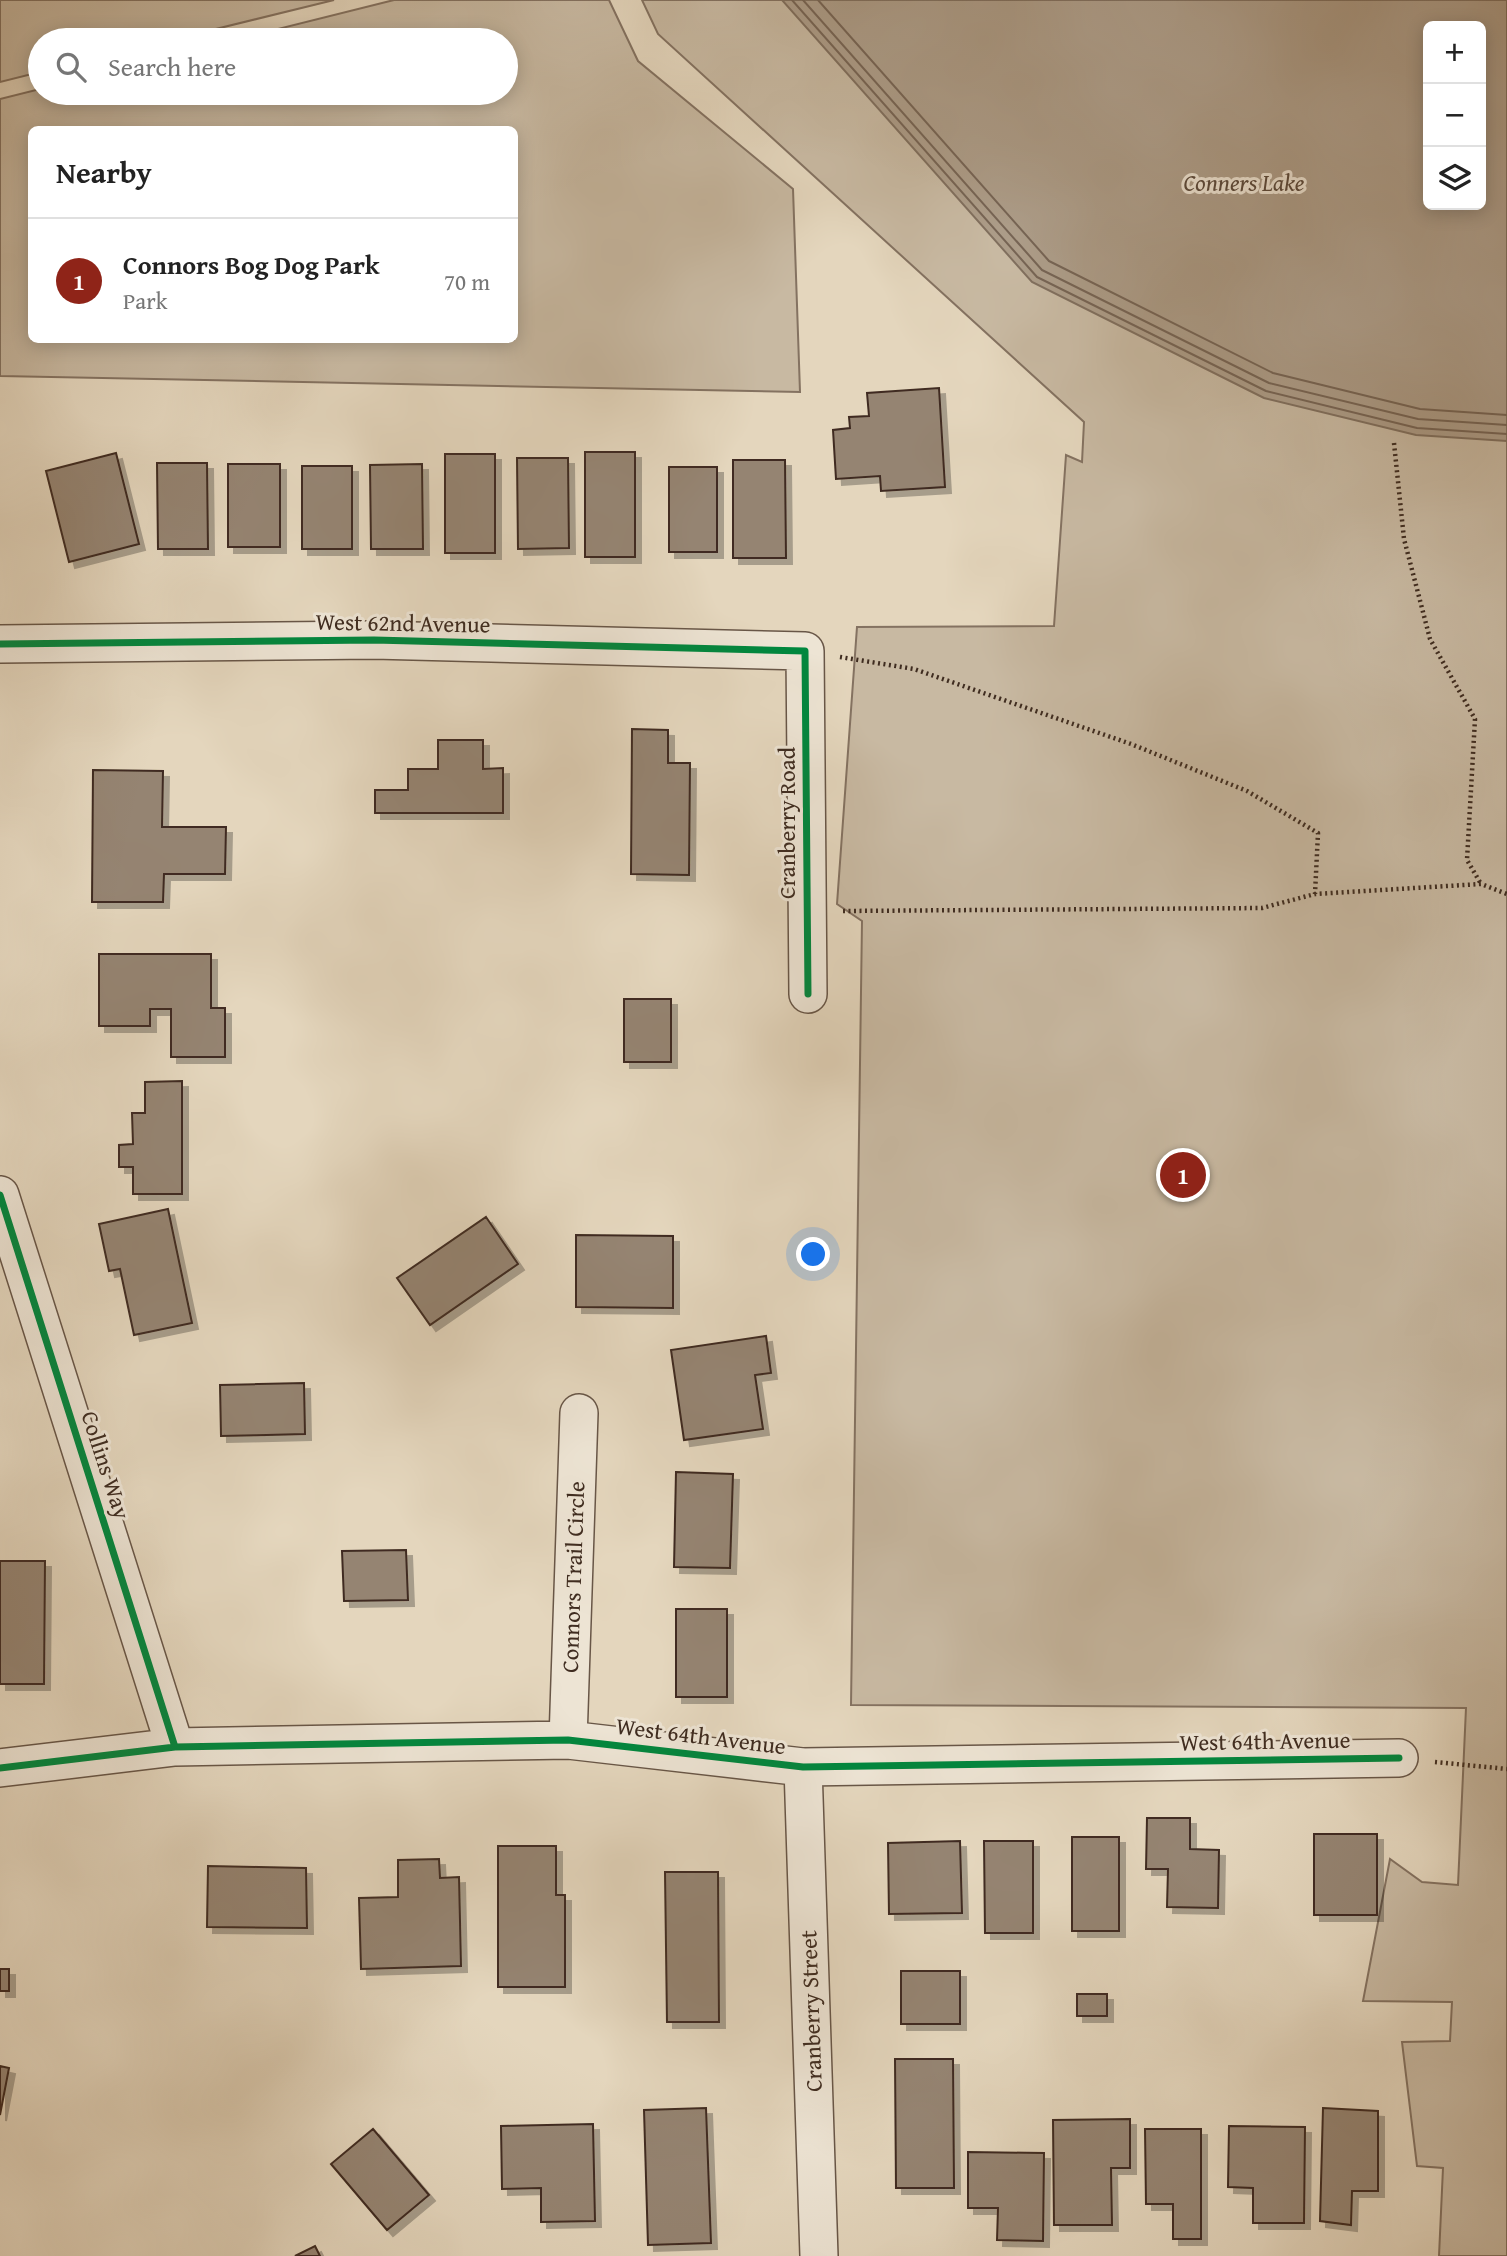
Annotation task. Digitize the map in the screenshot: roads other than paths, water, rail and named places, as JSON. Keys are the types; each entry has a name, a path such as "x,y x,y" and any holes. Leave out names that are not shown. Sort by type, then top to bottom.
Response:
{"street":[{"name":"West 62nd Avenue","path":"0,644 374,640 805,651"},
{"name":"Cranberry Road","path":"805,651 807,994"},
{"name":"Collins Way","path":"0,1195 176,1747"},
{"name":"Connors Trail Circle","path":"568,1740 579,1413"},
{"name":"West 64th Avenue","path":"0,1768 176,1747 568,1740 803,1767 1399,1758"},
{"name":"Cranberry Street","path":"803,1767 819,2256"}],"water":[{"name":"Conners Lake","path":"782,0 1507,0 1507,441 1416,435 1264,398 1032,282"}],"place":[{"name":"Connors Bog Dog Park","path":"1183,1175"}]}
